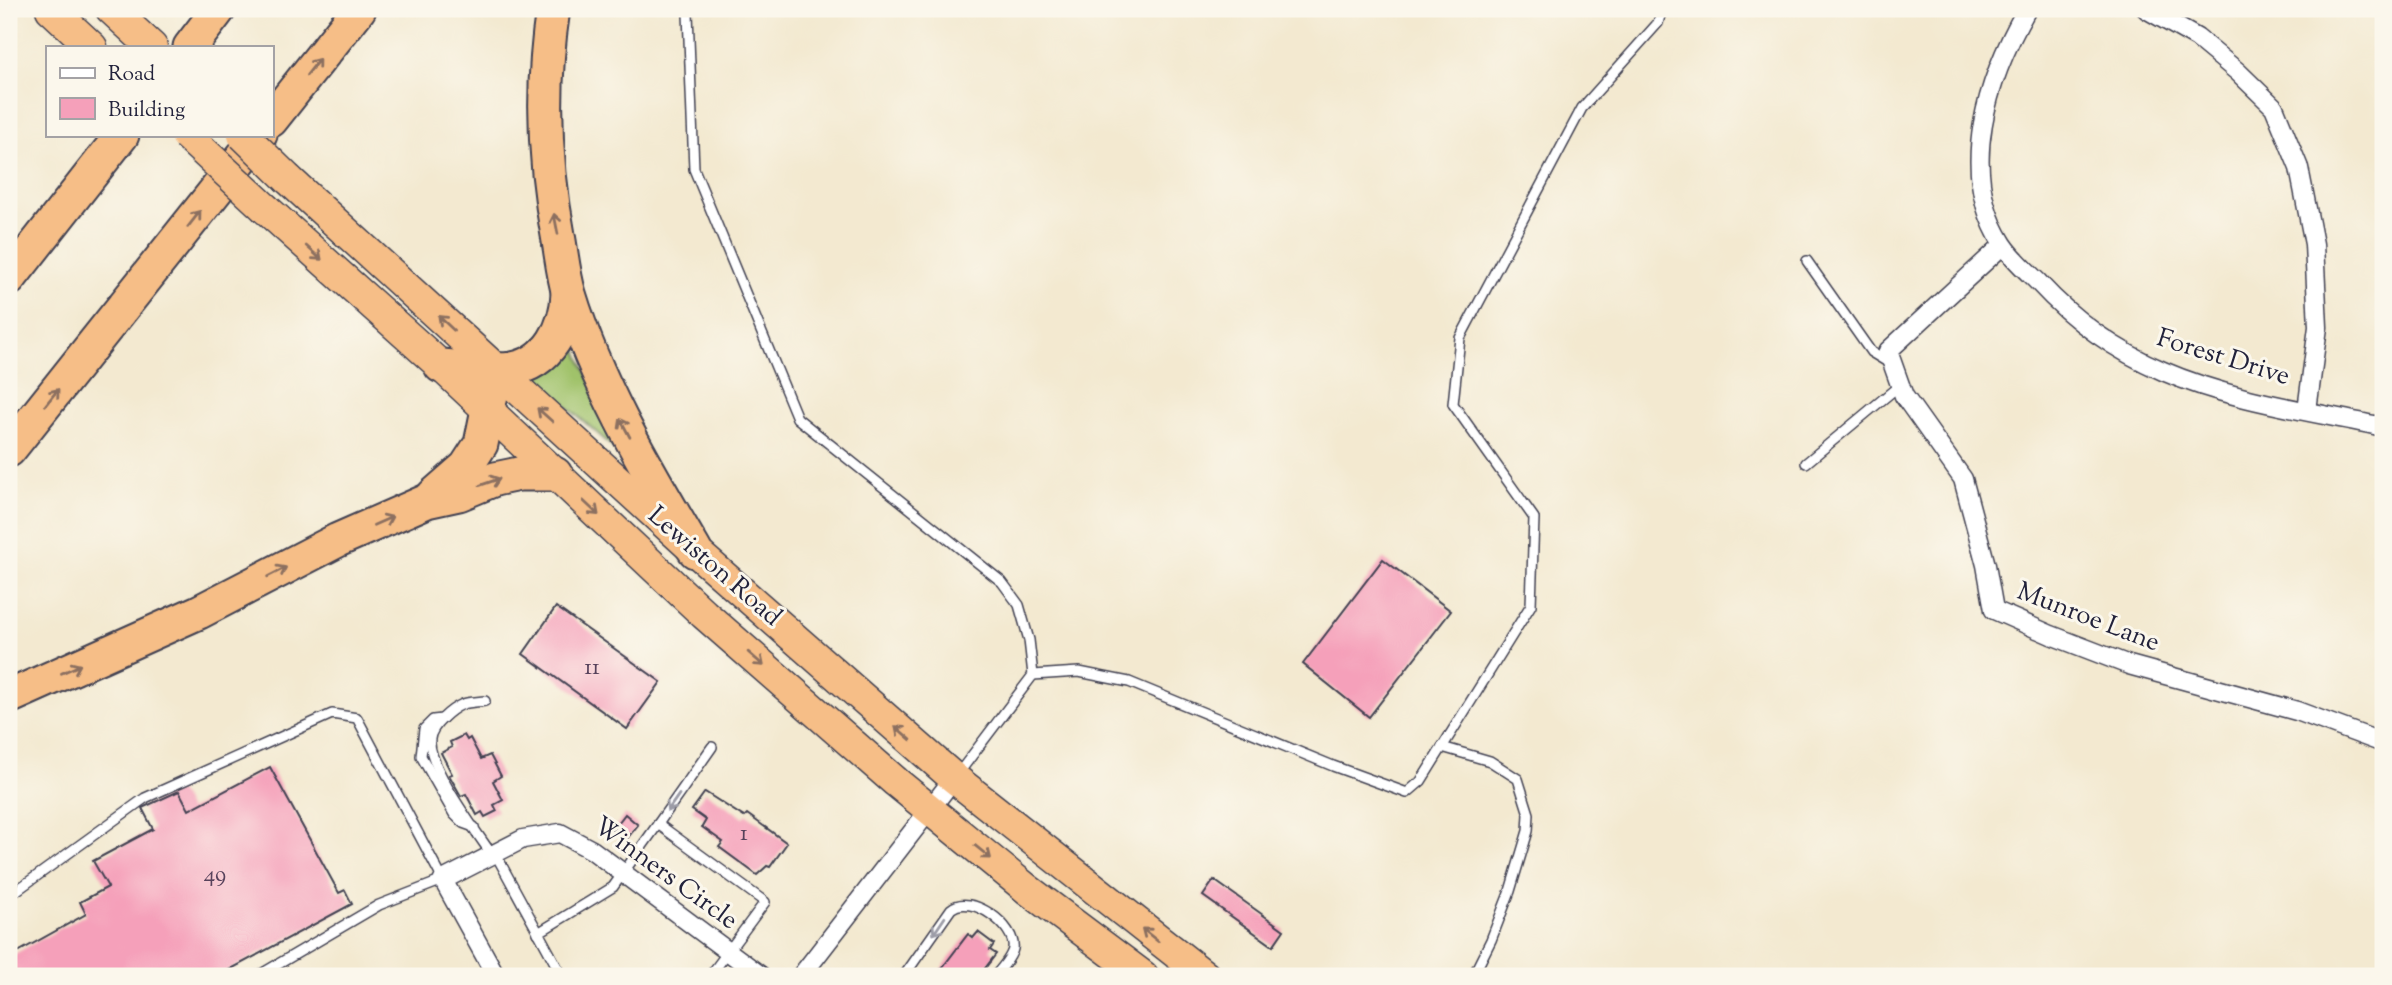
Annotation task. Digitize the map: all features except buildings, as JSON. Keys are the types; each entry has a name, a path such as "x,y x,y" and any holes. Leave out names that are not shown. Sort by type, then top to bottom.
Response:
{"highway":[{"path":"51,9 91,46"},
{"path":"111,9 144,39"},
{"path":"191,46 219,9"},
{"path":"273,117 359,9"},
{"path":"553,9 545,84 545,144 552,208 568,291 592,357 620,419 695,551"},
{"path":"9,279 121,136"},
{"name":"Lewiston Road","path":"187,136 442,366 704,614 896,782 1027,889 1143,976"},
{"name":"Lewiston Road","path":"244,136 695,551 954,778 1205,976"},
{"path":"9,450 259,136"},
{"path":"9,253 84,185"},
{"path":"442,366 496,370 514,369 524,365 551,345 563,326 567,316 568,291"},
{"path":"427,501 472,459 481,444 496,370"},
{"path":"9,697 199,612 338,540 427,501 459,494 495,479 519,474 555,474"}],"street":[{"name":"Forest Drive","path":"2027,9 1992,83 1979,141 1984,201 2003,245 2063,309 2099,339 2130,356 2165,372 2248,399 2383,427"},
{"path":"2146,9 2197,38 2274,107 2299,168 2314,244 2318,327 2306,410"},
{"path":"1893,365 1888,351 2003,245"},
{"name":"Munroe Lane","path":"1893,365 1904,396 1963,479 1986,565 1994,610 2129,664 2297,711 2383,743"},
{"path":"801,976 954,778"},
{"name":"Winners Circle","path":"443,880 523,839 561,833 592,850 761,976"},
{"path":"443,880 496,976"}],"lane":[{"path":"690,9 695,169 797,418 1002,582 1019,605 1029,640 1033,675 954,778"},
{"path":"1033,675 1079,672 1129,682 1333,766 1407,793 1421,781 1531,605 1534,518 1453,404 1460,338 1582,108 1658,23 1662,9"},
{"path":"1807,261 1871,352 1893,365"},
{"path":"1806,463 1900,385"},
{"path":"485,701 463,704 442,719 429,740 431,756 474,827 494,854 562,976"},
{"path":"9,896 145,798 332,714 357,718 443,880 379,905 258,976"},
{"path":"538,933 613,887 712,747"},
{"path":"1442,747 1490,761 1518,779 1529,814 1523,851 1510,891 1491,940 1473,976"},
{"path":"658,824 765,902 710,976"},
{"path":"904,976 951,909 956,905 968,903 976,905 1002,924 1013,940 1012,954 995,976"}],"green space":[{"path":"570,334 619,449 613,447 538,381 537,376"}]}
